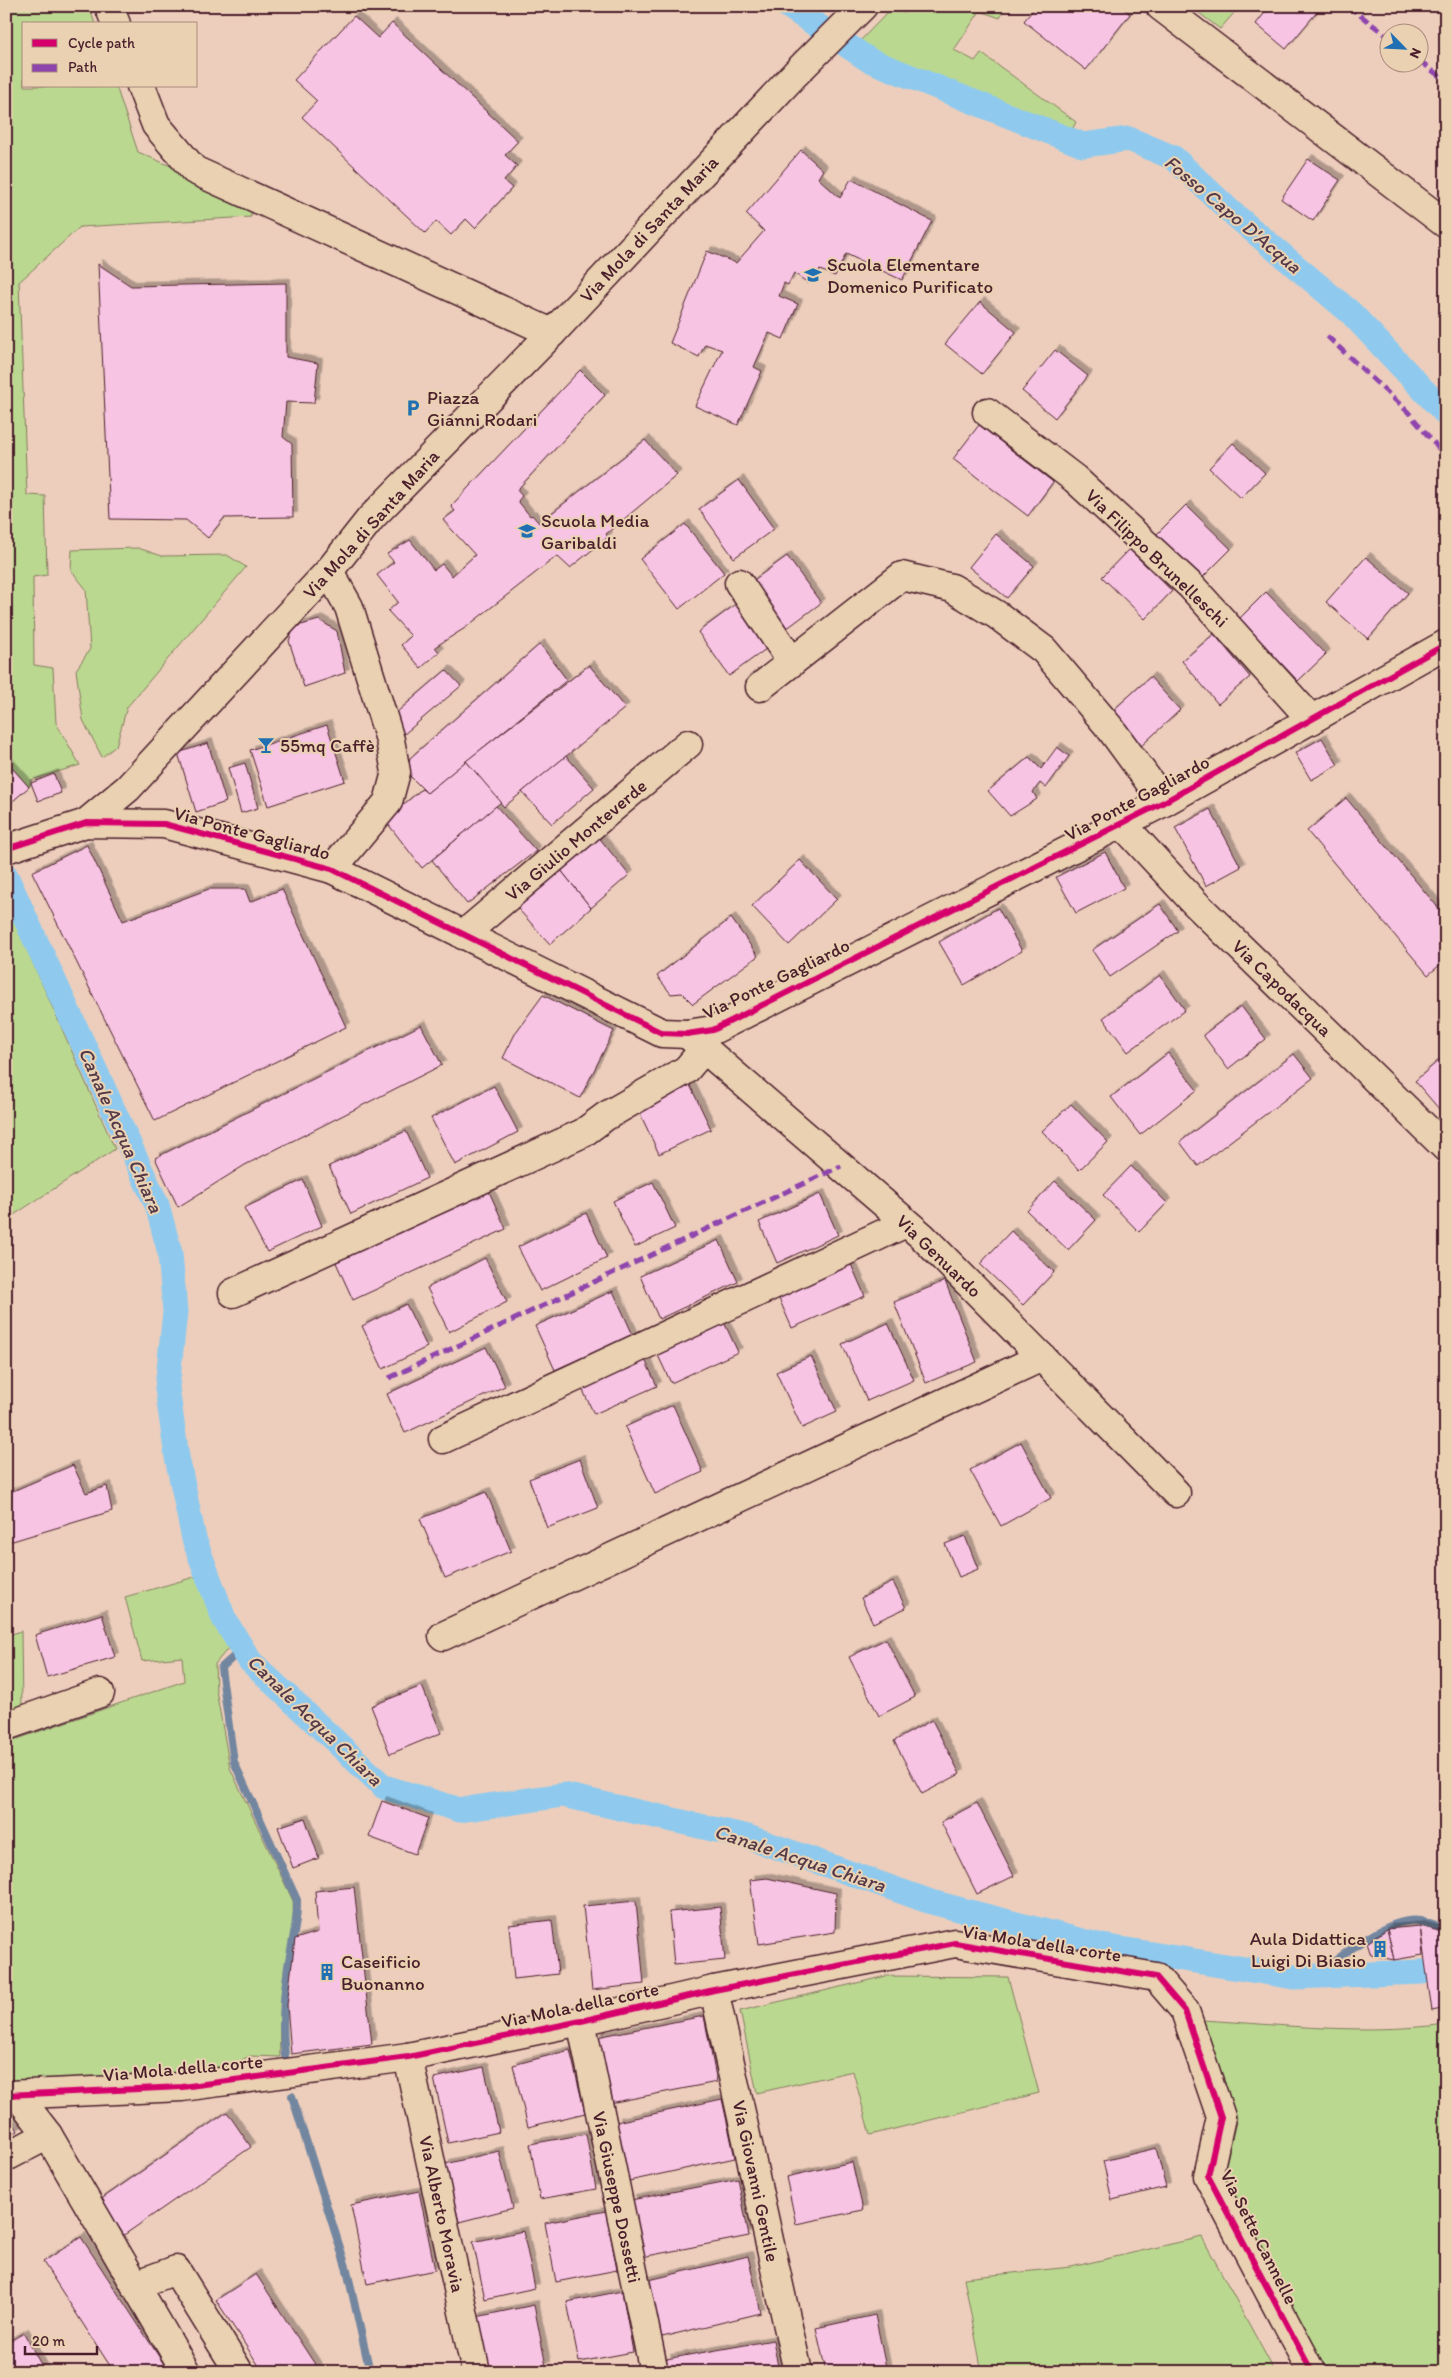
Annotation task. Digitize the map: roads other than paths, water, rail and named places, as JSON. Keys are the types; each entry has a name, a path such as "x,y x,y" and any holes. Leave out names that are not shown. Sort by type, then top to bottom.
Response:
{"street":[{"path":"109,6 115,22"},
{"name":"Via Mola di Santa Maria","path":"86,823 128,788 329,571 371,518 552,333 819,50 863,6"},
{"path":"1160,6 1446,224"},
{"path":"142,88 156,125 194,170 552,333"},
{"name":"Via Filippo Brunelleschi","path":"987,412 1075,479 1191,586 1312,720"},
{"path":"329,571 348,607 390,740 396,772 388,802 332,869"},
{"path":"760,687 902,576 952,588 997,616 1044,650 1110,728 1164,802"},
{"path":"739,583 792,662"},
{"name":"Via Ponte Gagliardo","path":"86,823 164,824 332,869 662,1033 696,1041 713,1030 1164,802 1446,644"},
{"name":"Via Giulio Monteverde","path":"464,935 688,744"},
{"path":"16,845 86,823"},
{"name":"Via Capodacqua","path":"1122,824 1194,902 1446,1148"},
{"path":"233,1294 583,1132 606,1116 686,1070 696,1041"},
{"name":"Via Genuardo","path":"696,1041 906,1222 1176,1493"},
{"path":"443,1439 906,1222"},
{"path":"443,1636 1042,1357"},
{"path":"6,1726 100,1694"},
{"name":"Via Mola della corte","path":"12,2095 182,2087 408,2057 581,2021 714,1990 955,1943 1156,1977"},
{"name":"Via Sette Cannelle","path":"1156,1977 1186,2011 1221,2117 1208,2176 1312,2372"},
{"name":"Via Giovanni Gentile","path":"714,1990 798,2372"},
{"name":"Via Giuseppe Dossetti","path":"581,2021 654,2372"},
{"name":"Via Alberto Moravia","path":"408,2057 476,2372"},
{"path":"12,2095 48,2135 186,2372"},
{"path":"6,2158 48,2135"},
{"path":"135,2286 176,2270 239,2372"}],"waterway":[{"name":"Fosso Capo D'Acqua","path":"788,6 869,60 1004,114 1083,145 1129,139 1174,158 1231,212 1351,313 1446,414"},
{"name":"Canale Acqua Chiara","path":"6,876 157,1205 170,1253 175,1312 167,1388 177,1457 194,1539 224,1619 250,1661 384,1787 460,1810 563,1795 748,1837 931,1902 1102,1946 1294,1977 1422,1972"},
{"path":"242,1649 221,1668 234,1762 297,1900 294,1937 288,1964 285,1994 283,2025 285,2055"},
{"path":"1313,1978 1364,1940 1393,1925 1407,1921 1420,1921 1446,1929"},
{"path":"292,2096 347,2270 370,2372"}],"place":[{"name":"Scuola Elementare Domenico Purificato","path":"813,275"},
{"name":"Piazza Gianni Rodari","path":"413,408"},
{"name":"Scuola Media Garibaldi","path":"527,531"},
{"name":"55mq Caffè","path":"266,745"},
{"name":"Aula Didattica Luigi Di Biasio","path":"1380,1949"},
{"name":"Caseificio Buonanno","path":"327,1972"}]}
